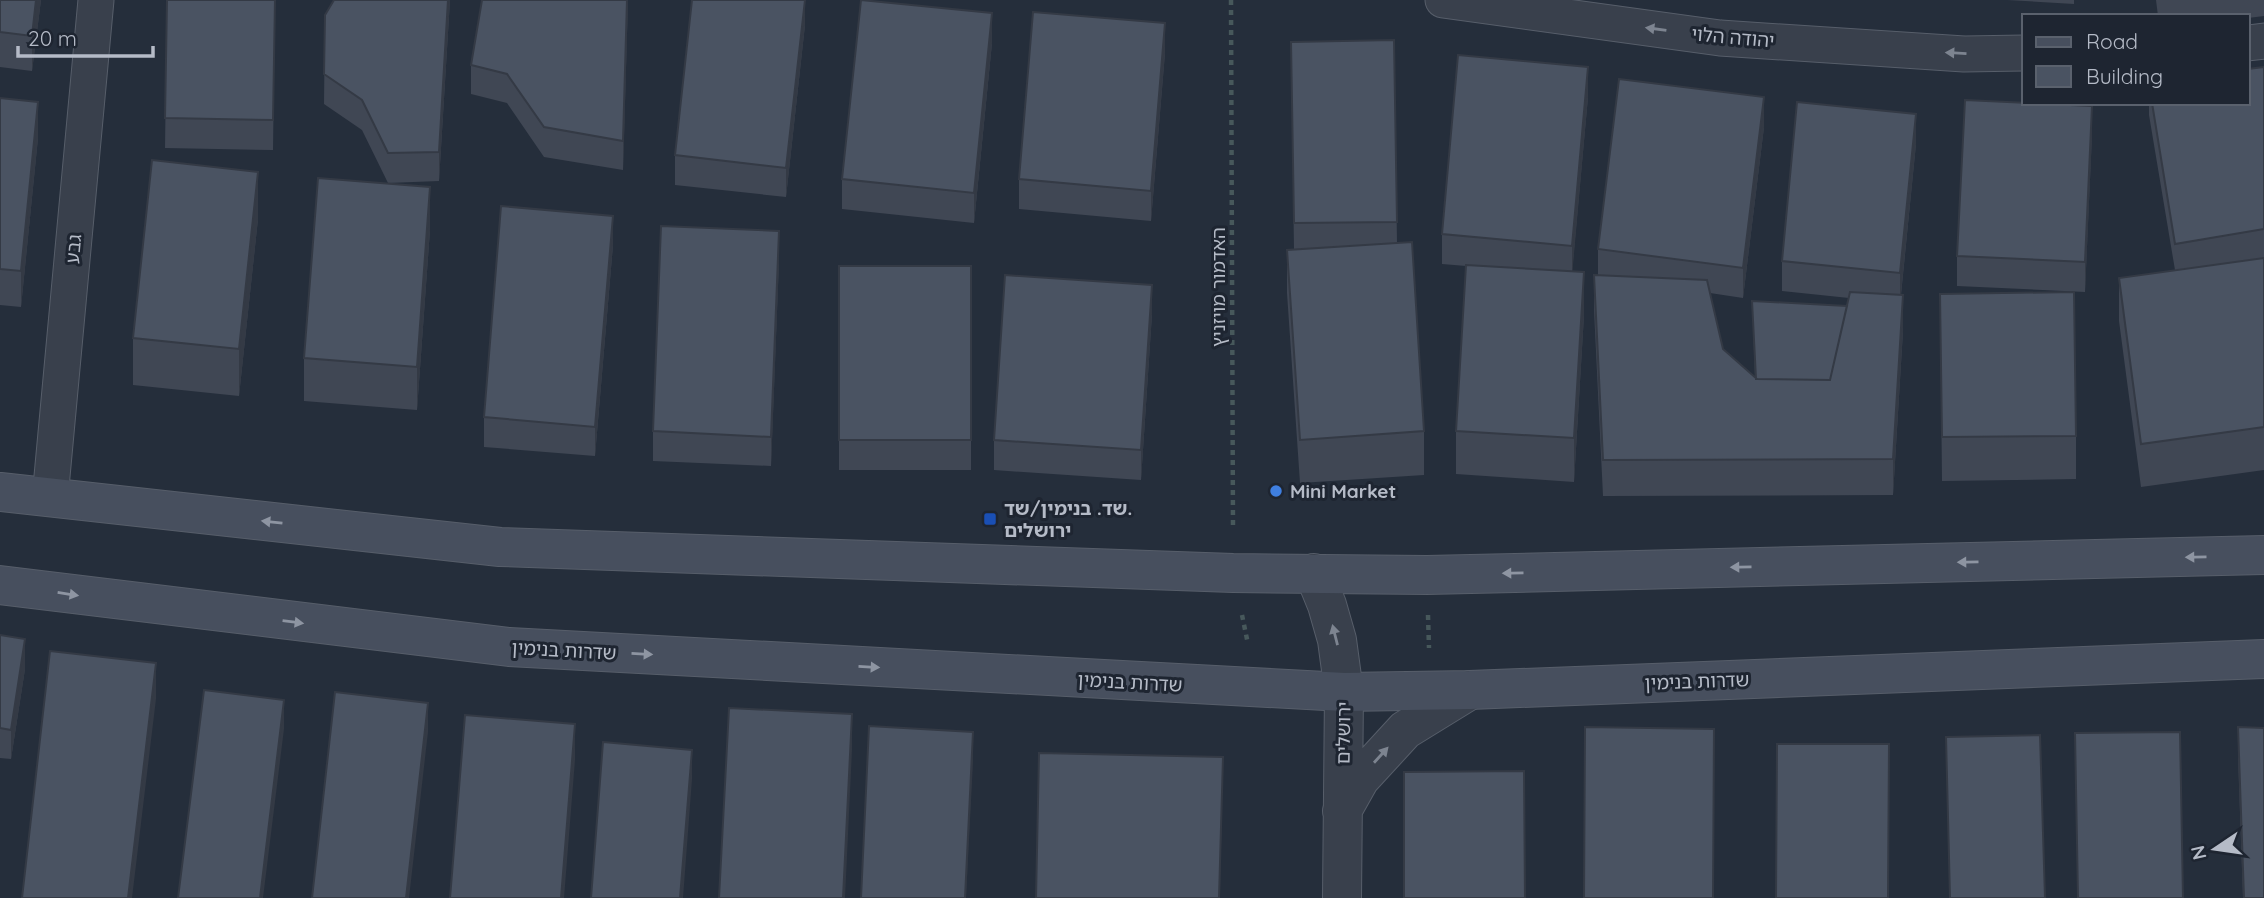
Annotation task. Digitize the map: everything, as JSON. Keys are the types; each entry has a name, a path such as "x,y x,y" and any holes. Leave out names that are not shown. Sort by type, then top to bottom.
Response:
{"main road":[{"path":"0,492 500,547 1233,573 1427,575 2264,555"},
{"name":"שדרות בנימין","path":"0,585 509,647 1344,692 1470,690 2264,659"}],"street":[{"name":"גבע","path":"50,498 96,0"},
{"name":"יהודה הלוי","path":"1443,0 1720,37 1964,54 2022,53"},
{"name":"ירושלים","path":"1314,573 1337,640 1344,692 1342,898"},
{"path":"1342,811 1360,779 1405,730 1470,690"}],"path":[{"name":"האדמור מויזניץ","path":"1231,0 1233,573 1257,689"},
{"path":"1427,575 1431,691"}],"building":[{"path":"0,0 36,0 32,36 0,32"},
{"path":"167,0 275,0 273,120 165,118"},
{"path":"334,0 448,0 439,152 388,153 362,100 324,74 325,15"},
{"path":"482,0 627,0 623,141 544,127 507,74 471,65"},
{"path":"692,0 805,0 786,168 675,155"},
{"path":"861,0 992,13 974,193 842,179"},
{"path":"1033,12 1165,23 1151,191 1019,179"},
{"path":"1394,40 1397,222 1294,223 1291,42"},
{"path":"1458,55 1588,67 1572,246 1442,234"},
{"path":"2264,67 2264,229 2175,244 2152,105 2250,105 2250,69"},
{"path":"1619,79 1764,97 1743,268 1598,249"},
{"path":"0,98 38,102 21,271 0,269"},
{"path":"1965,100 2022,103 2022,105 2092,106 2085,262 1957,256"},
{"path":"1797,102 1916,114 1900,273 1782,261"},
{"path":"152,160 258,172 239,349 133,338"},
{"path":"318,178 430,187 417,367 304,358"},
{"path":"501,206 613,216 595,427 484,417"},
{"path":"661,226 779,231 771,437 653,431"},
{"path":"1412,242 1424,431 1300,440 1287,250"},
{"path":"2264,258 2264,427 2141,444 2119,278"},
{"path":"1466,265 1584,272 1574,438 1456,431"},
{"path":"839,266 971,266 971,440 839,440"},
{"path":"1005,275 1152,285 1141,450 994,440"},
{"path":"1594,275 1707,280 1723,349 1757,379 1830,380 1850,292 1903,295 1893,459 1603,460"},
{"path":"2074,292 2076,436 1942,437 1940,294"},
{"path":"1752,301 1847,306 1830,380 1756,379"},
{"path":"0,635 25,639 11,730 0,728"},
{"path":"50,651 156,663 128,898 22,898"},
{"path":"204,690 284,700 260,898 178,898"},
{"path":"335,692 428,703 406,898 312,898"},
{"path":"729,708 852,714 843,898 719,898"},
{"path":"465,715 575,724 561,898 450,898"},
{"path":"869,726 973,732 965,898 861,898"},
{"path":"1585,727 1714,729 1713,898 1584,898"},
{"path":"2238,727 2264,728 2264,898 2244,898"},
{"path":"2180,732 2183,898 2078,898 2075,733"},
{"path":"2040,735 2045,898 1950,898 1946,737"},
{"path":"603,742 692,750 680,898 591,898"},
{"path":"1777,744 1889,744 1888,898 1776,898"},
{"path":"1039,753 1223,757 1219,898 1036,898"},
{"path":"1524,771 1525,898 1404,898 1404,772"}],"place":[{"name":"Mini Market","path":"1276,491"},
{"name":"שד. בנימין/שד. ירושלים","path":"990,519"}]}
